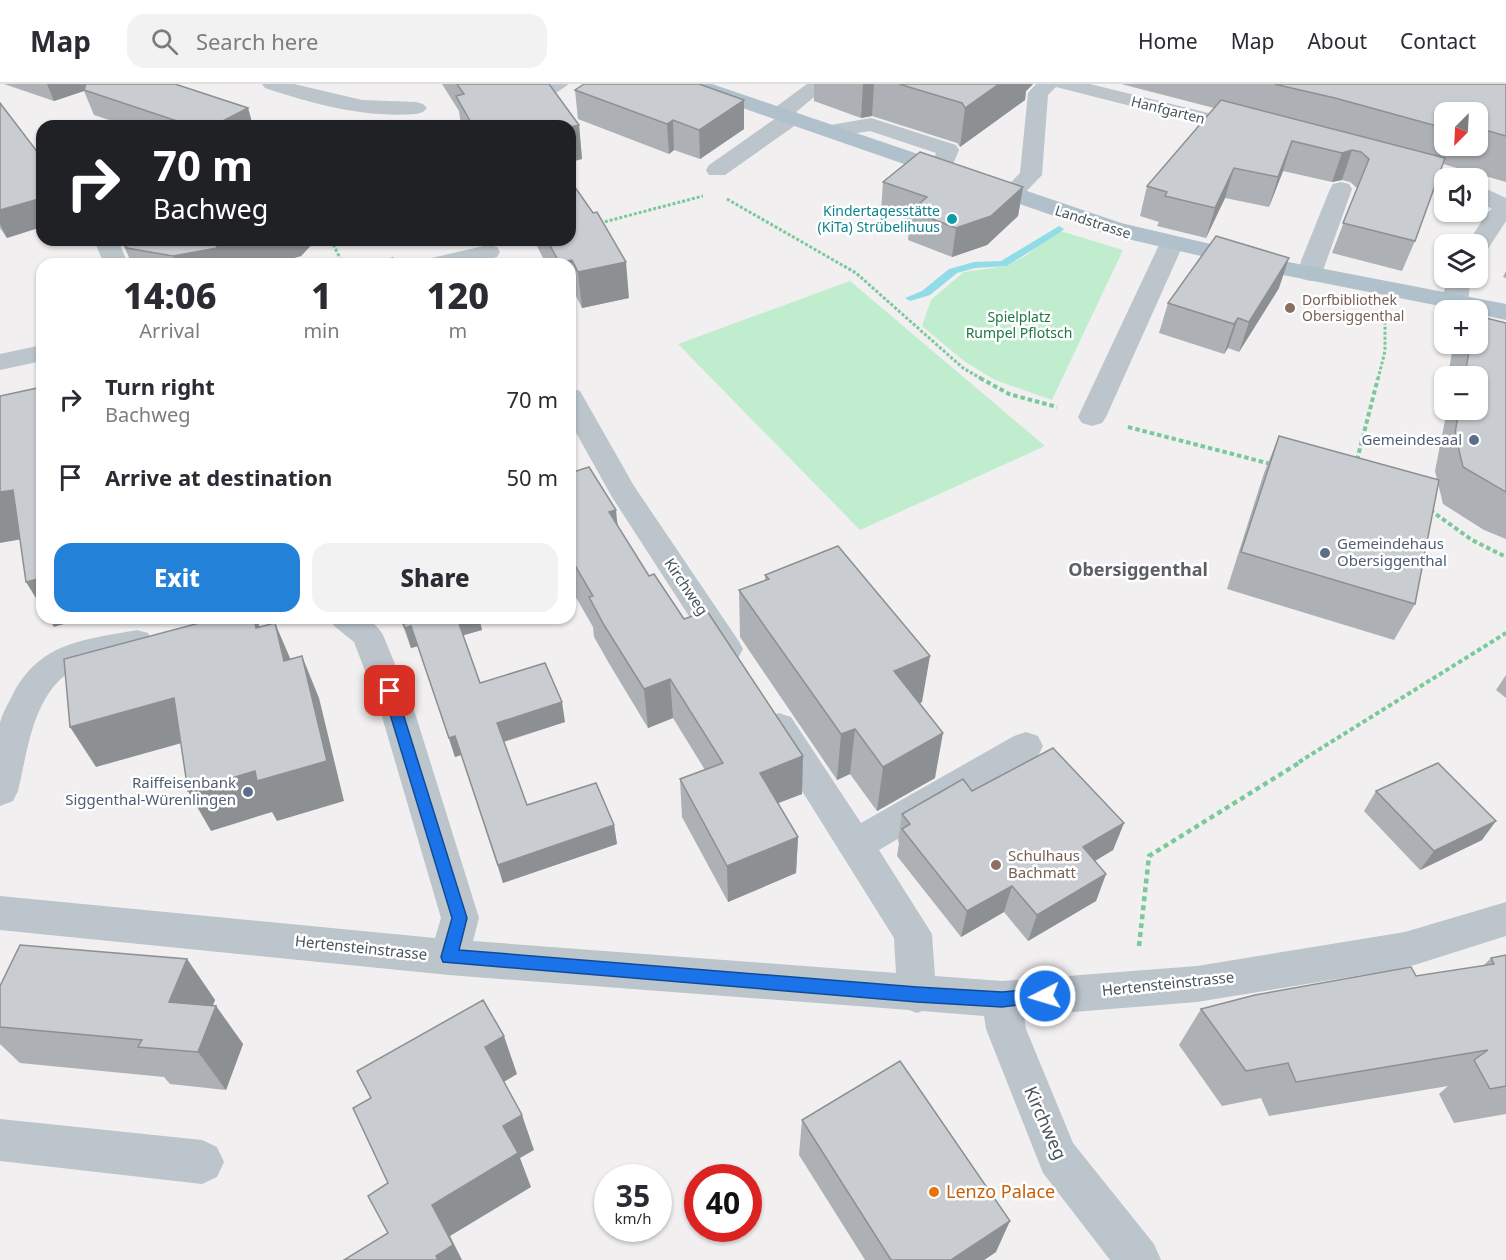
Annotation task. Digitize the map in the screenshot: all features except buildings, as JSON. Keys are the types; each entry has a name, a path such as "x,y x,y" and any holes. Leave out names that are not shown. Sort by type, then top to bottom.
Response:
{"main road":[{"name":"Landstrasse","path":"692,84 1114,230 1171,245 1311,274 1457,289 1506,312"}],"street":[{"path":"273,84 346,103 399,110 420,117 417,84"},
{"path":"717,170 786,115 820,84"},
{"path":"1010,195 1031,175 1038,93 1048,84"},
{"name":"Hanfgarten","path":"1065,84 1269,135"},
{"path":"1379,164 1434,179"},
{"path":"1311,274 1313,261 1341,189"},
{"path":"1486,234 1495,218 1506,208 1488,198"},
{"path":"1097,406 1171,245"},
{"path":"462,258 488,252"},
{"path":"0,362 36,353"},
{"name":"Kirchweg","path":"576,409 622,490 746,677"},
{"path":"353,624 367,635 397,710 460,918 449,957"},
{"path":"0,791 25,701 43,675 73,656 162,637"},
{"path":"765,706 857,844 913,934 917,994"},
{"path":"857,844 1026,747"},
{"name":"Hertensteinstrasse","path":"0,913 449,957 1002,999 1197,984 1405,950 1506,919"},
{"name":"Kirchweg","path":"1002,999 1006,1029 1058,1158 1138,1260"},
{"path":"0,1140 202,1162"}],"path":[{"path":"1357,462 1385,351 1384,312"},
{"path":"1139,949 1149,856 1506,633"}],"green space":[{"name":"Spielplatz Rumpel Pflotsch","path":"1057,230 1123,250 1052,400 995,380 964,361 922,326 931,300 964,272 1007,266 1027,255"},
{"path":"850,281 1045,446 860,530 678,344"}],"waterway":[{"path":"910,298 926,293 953,271 974,265 1003,264 1059,229"}],"place":[{"name":"Kindertagesstätte (KiTa) Strübelihuus","path":"952,219"},
{"name":"Dorfbibliothek Obersiggenthal","path":"1290,308"},
{"name":"Gemeindesaal","path":"1474,440"},
{"name":"Gemeindehaus Obersiggenthal","path":"1325,553"},
{"name":"Raiffeisenbank Siggenthal-Würenlingen","path":"248,792"},
{"name":"Schulhaus Bachmatt","path":"996,865"},
{"name":"Lenzo Palace","path":"934,1192"}],"district":[{"name":"Obersiggenthal","path":"1138,570"}],"route":[{"path":"390,691 460,918 449,957 917,994 1002,999 1045,996"}]}
